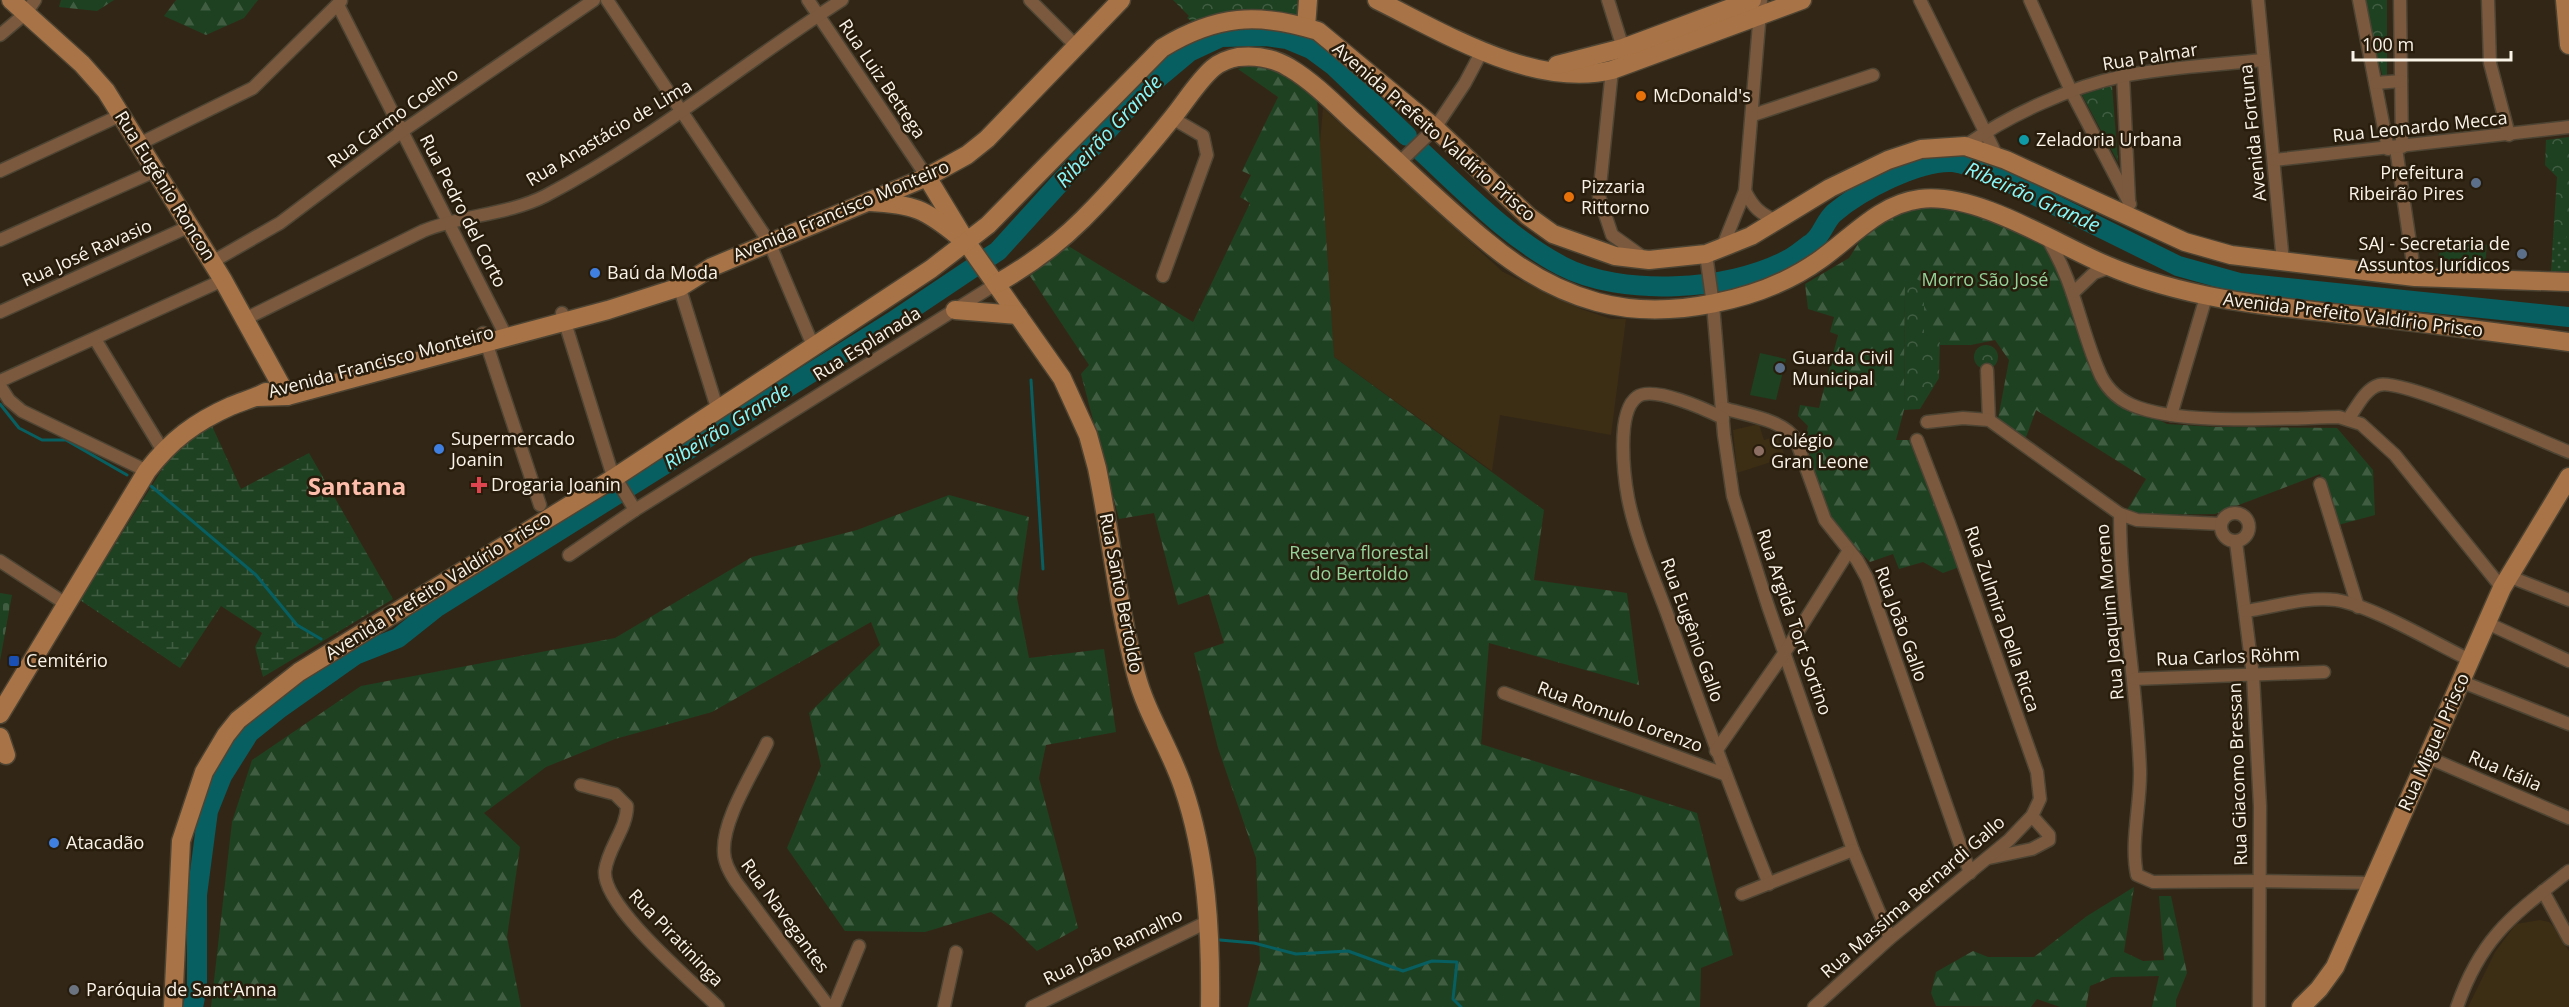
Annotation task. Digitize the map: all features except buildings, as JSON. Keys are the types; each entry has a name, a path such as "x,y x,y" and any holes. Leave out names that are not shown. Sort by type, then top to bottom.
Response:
{"main road":[{"name":"Rua Eugênio Roncon","path":"11,0 31,7 92,74 121,115 223,280 284,391"},
{"name":"Avenida Francisco Monteiro","path":"0,714 147,471 182,432 200,421 257,397 564,317 678,281 927,177 967,155 987,139 1121,0"},
{"path":"1306,27 1308,0"},
{"path":"1377,0 1482,51 1538,68 1583,74 1612,70 1758,5"},
{"path":"1538,68 1576,62 1758,5 1802,0"},
{"path":"2565,0 2569,45"},
{"name":"Avenida Prefeito Valdírio Prisco","path":"173,1007 181,841 204,771 226,735 254,706 298,672 616,482 718,411 971,248 1008,205 1131,79 1169,44 1202,27 1241,18 1268,19 1318,31 1337,44 1435,128 1528,216 1553,234 1615,256 1649,260 1712,256 1777,221 1830,188 1888,160 1921,149 1965,146 1995,150 2185,242 2231,255 2415,277 2569,282"},
{"name":"Avenida Prefeito Valdírio Prisco","path":"992,277 1020,270 1079,223 1217,64 1242,57 1263,57 1288,66 1400,162 1490,245 1535,276 1594,302 1622,308 1756,293 1786,280 1817,262 1882,211 1920,199 1962,201 2111,267 2206,297 2258,306 2388,319 2569,342"},
{"path":"927,177 971,248"},
{"path":"863,202 891,203 923,210 971,248"},
{"name":"Rua Santo Bertoldo","path":"971,248 1062,378 1088,435 1097,468 1136,676 1184,790 1203,873 1209,921 1210,1007"},
{"path":"955,310 1017,314 1016,285 1020,270"},
{"name":"Rua Miguel Prisco","path":"2301,1007 2319,989 2334,967 2505,582 2569,477"},
{"path":"0,737 2,763"}],"street":[{"name":"Rua Carmo Coelho","path":"212,262 280,223 401,132 594,0"},
{"path":"607,0 769,242 814,348"},
{"name":"Rua Luiz Bettega","path":"808,0 927,177"},
{"name":"Rua Anastácio de Lima","path":"245,319 447,222 512,207 544,196 682,112 842,0"},
{"path":"1030,0 1077,47"},
{"path":"1608,0 1623,48"},
{"path":"1920,0 1995,150"},
{"path":"2030,0 2071,91 2130,204 2123,76"},
{"name":"Avenida Fortuna","path":"2258,0 2283,262"},
{"path":"2359,0 2376,83 2395,148 2413,250 2415,277"},
{"path":"2395,148 2401,81 2400,0"},
{"path":"2488,0 2490,63 2509,135"},
{"path":"139,144 254,88 340,3"},
{"name":"Rua Pedro del Corto","path":"340,3 401,132 505,333"},
{"path":"1712,256 1745,191 1753,115 1758,5"},
{"path":"0,35 31,7"},
{"path":"1400,162 1435,128 1465,84 1482,51"},
{"name":"Rua Palmar","path":"1965,146 1985,132 2071,91 2123,76 2263,60"},
{"path":"1612,70 1599,196 1612,235 1626,247 1649,260"},
{"path":"1753,115 1873,75"},
{"path":"2376,83 2401,81"},
{"path":"0,171 121,115"},
{"path":"1163,276 1207,155 1203,136 1172,118"},
{"name":"Rua Palmar","path":"1995,150 2013,119"},
{"name":"Rua Leonardo Mecca","path":"2274,160 2569,127"},
{"path":"0,240 155,171"},
{"path":"1745,191 1759,212 1777,221"},
{"name":"Rua José Ravasio","path":"0,312 188,226"},
{"path":"2046,237 2074,292 2098,370 2106,385 2118,397 2132,405 2171,415 2192,417 2349,418 2376,435 2505,582 2569,600"},
{"name":"Rua Argida Tort Sortino","path":"1712,256 1712,298 1733,496 1853,850 1890,938"},
{"path":"2074,292 2094,273 2111,267"},
{"name":"Rua Esplanada","path":"632,507 955,310 992,277"},
{"path":"0,381 223,280"},
{"path":"678,281 718,411"},
{"path":"2171,415 2206,297"},
{"path":"564,317 616,482 632,507 570,555"},
{"path":"485,338 540,505"},
{"path":"95,339 163,451"},
{"path":"1928,422 1963,418 1989,420 1987,370"},
{"path":"2349,418 2370,390 2383,384 2390,384 2423,394 2569,452"},
{"path":"0,386 9,400 22,411 147,471"},
{"name":"Rua João Gallo","path":"1651,393 1697,406 1722,407 1791,432 1801,450 1825,520 1867,578 1970,873"},
{"name":"Rua Eugênio Gallo","path":"1651,393 1635,398 1629,412 1623,440 1623,472 1628,501 1724,774 1769,884"},
{"path":"1697,406 1722,407"},
{"name":"Rua Joaquim Moreno","path":"1989,420 2120,514 2120,549 2134,679 2141,791 2136,872 2139,878 2153,882 2258,880"},
{"name":"Rua Zulmira Della Ricca","path":"1917,440 2037,771 2040,786 2034,815"},
{"path":"2320,484 2358,607"},
{"path":"2235,513 2247,519 2250,527 2247,536 2236,542 2224,536 2222,524 2226,516 2235,513"},
{"path":"2120,514 2137,520 2222,524"},
{"name":"Rua Giacomo Bressan","path":"2236,542 2253,675 2260,806 2259,1007"},
{"path":"1716,750 1785,652 1848,552"},
{"path":"0,561 66,604"},
{"path":"2245,611 2338,600 2358,607 2470,660"},
{"path":"2487,623 2569,661"},
{"name":"Rua Carlos Röhm","path":"2134,679 2324,672"},
{"path":"2460,681 2569,724"},
{"name":"Rua Romulo Lorenzo","path":"1504,693 1724,774"},
{"name":"Rua Navegantes","path":"767,743 734,812 724,840 723,854 727,867 736,882 829,1007"},
{"name":"Rua Itália","path":"2427,757 2569,818"},
{"name":"Rua Piratininga","path":"581,785 615,794 627,806 627,815 608,857 605,874 614,901 718,1007"},
{"path":"1988,859 2032,849 2049,840 2049,835 2034,815"},
{"name":"Rua Massima Bernardi Gallo","path":"1814,1007 1890,938 1988,859 2034,815"},
{"path":"1742,894 1853,850"},
{"path":"2457,1007 2482,950 2498,930 2569,871"},
{"path":"2258,880 2372,883"},
{"path":"2543,891 2569,939"},
{"name":"Rua João Ramalho","path":"1032,1007 1209,921"},
{"path":"834,1007 859,946"},
{"path":"944,1007 956,952"}],"shaded area":[{"path":"1323,108 1503,272 1581,309 1611,319 1626,319 1611,435 1500,415 1492,471 1334,357 1278,156 1320,142"},
{"name":"Colégio Gran Leone","path":"1759,424 1764,440 1777,436 1787,461 1772,466 1771,462 1737,473 1733,430"},
{"path":"2540,920 2549,922 2554,927 2569,951 2569,1007 2468,1007 2495,952 2516,924"}],"green space":[{"path":"61,0 114,0 97,11 59,7"},
{"path":"176,0 258,0 244,18 206,35 164,16"},
{"path":"1173,0 1300,0 1300,16 1193,22"},
{"path":"2363,0 2387,0 2387,77 2383,78"},
{"name":"Reserva florestal do Bertoldo","path":"1257,63 1280,67 1317,99 1334,357 1544,510 1534,580 1627,593 1639,685 1489,643 1481,744 1697,813 1733,955 1701,968 1700,1007 1248,1007 1260,963 1256,858 1218,748 1194,653 1224,643 1209,594 1178,605 1154,513 1119,519 1081,374 1089,365 1030,276 1065,244 1193,322 1250,203 1240,197 1251,175 1242,171 1278,97 1238,69"},
{"path":"2112,85 2118,162 2082,95"},
{"path":"2569,137 2569,228 2566,228 2566,238 2553,238 2557,177 2545,165 2546,140"},
{"name":"Morro São José","path":"1944,200 2019,228 2052,250 2080,316 2102,390 2167,424 2216,427 2337,428 2373,470 2375,515 2338,525 2320,474 2215,514 2139,515 2127,510 2146,479 2036,410 2025,440 1998,419 2009,360 1995,340 1971,345 1940,345 1940,335 1924,335 1924,289 1905,285 1904,410 1896,440 1913,440 1962,566 1943,573 1923,562 1899,569 1893,554 1870,562 1829,520 1805,438 1808,426 1798,416 1800,405 1819,408 1838,335 1830,332 1834,317 1808,309 1805,284 1849,258 1865,233 1885,217"},
{"path":"2566,228 2569,228 2569,271 2551,271 2553,238 2566,238"},
{"path":"2441,241 2487,245 2484,273 2437,270"},
{"path":"1910,279 1917,279 1924,285 1924,335 1940,335 1939,378 1920,409 1904,410 1905,285"},
{"path":"1986,345 1994,349 1998,357 1994,365 1986,369 1978,365 1974,357 1978,349"},
{"path":"1760,353 1786,359 1776,400 1750,395"},
{"path":"212,426 241,489 309,453 393,599 263,677 255,647 262,633 221,606 180,668 80,600 173,452 191,435"},
{"path":"949,495 1029,517 1017,598 1029,658 1104,649 1116,732 1046,745 1039,778 1078,928 1037,951 1011,926 991,912 925,932 845,931 787,848 821,766 809,713 880,645 871,622 712,712 615,739 546,767 484,813 520,847 507,937 521,1007 211,1007 232,822 252,760 361,686 615,638 752,557 857,530"},
{"path":"0,593 12,595 0,661"},
{"path":"2134,887 2124,952 2143,961 2164,960 2159,896 2171,896 2187,973 2176,1000 2176,1007 2152,1007 2159,976 2112,977 2090,986 2086,1007 2060,1007 2037,999 2031,1007 1936,1006 1931,993 1936,972 1973,951 1988,957 2034,957 2087,916"}],"waterway":[{"name":"Ribeirão Grande","path":"193,1007 197,987 197,895 208,811 222,776 249,733 355,655 398,638 437,607 892,322 998,251 1146,88 1189,52 1221,37 1266,36 1287,39 1311,49 1334,66 1407,136"},
{"name":"Ribeirão Grande","path":"1422,152 1506,229 1543,255 1586,276 1614,282 1644,286 1706,284 1763,270 1790,258 1813,242 1834,213 1859,195 1907,171 1923,166 1953,162 1984,170 2178,266 2239,283 2569,317"},
{"path":"1031,380 1043,569"},
{"path":"0,404 19,428 42,440 66,440 127,475"},
{"path":"151,486 256,575 297,625 321,639"},
{"name":"Ribeirão Grande","path":"341,657 346,661"},
{"path":"1220,940 1254,943 1296,954 1348,951 1403,971 1432,961 1457,962 1453,999 1461,1007"}],"place":[{"name":"McDonald's","path":"1641,96"},
{"name":"Zeladoria Urbana","path":"2024,140"},
{"name":"Prefeitura Ribeirão Pires","path":"2476,183"},
{"name":"Pizzaria Rittorno","path":"1569,197"},
{"name":"SAJ - Secretaria de Assuntos Jurídicos","path":"2522,254"},
{"name":"Baú da Moda","path":"595,273"},
{"name":"Guarda Civil Municipal","path":"1780,368"},
{"name":"Supermercado Joanin","path":"439,449"},
{"name":"Colégio Gran Leone","path":"1759,451"},
{"name":"Drogaria Joanin","path":"479,485"},
{"name":"Cemitério","path":"14,661"},
{"name":"Atacadão","path":"54,843"},
{"name":"Paróquia de Sant'Anna","path":"74,990"}],"district":[{"name":"Santana","path":"357,487"}]}
